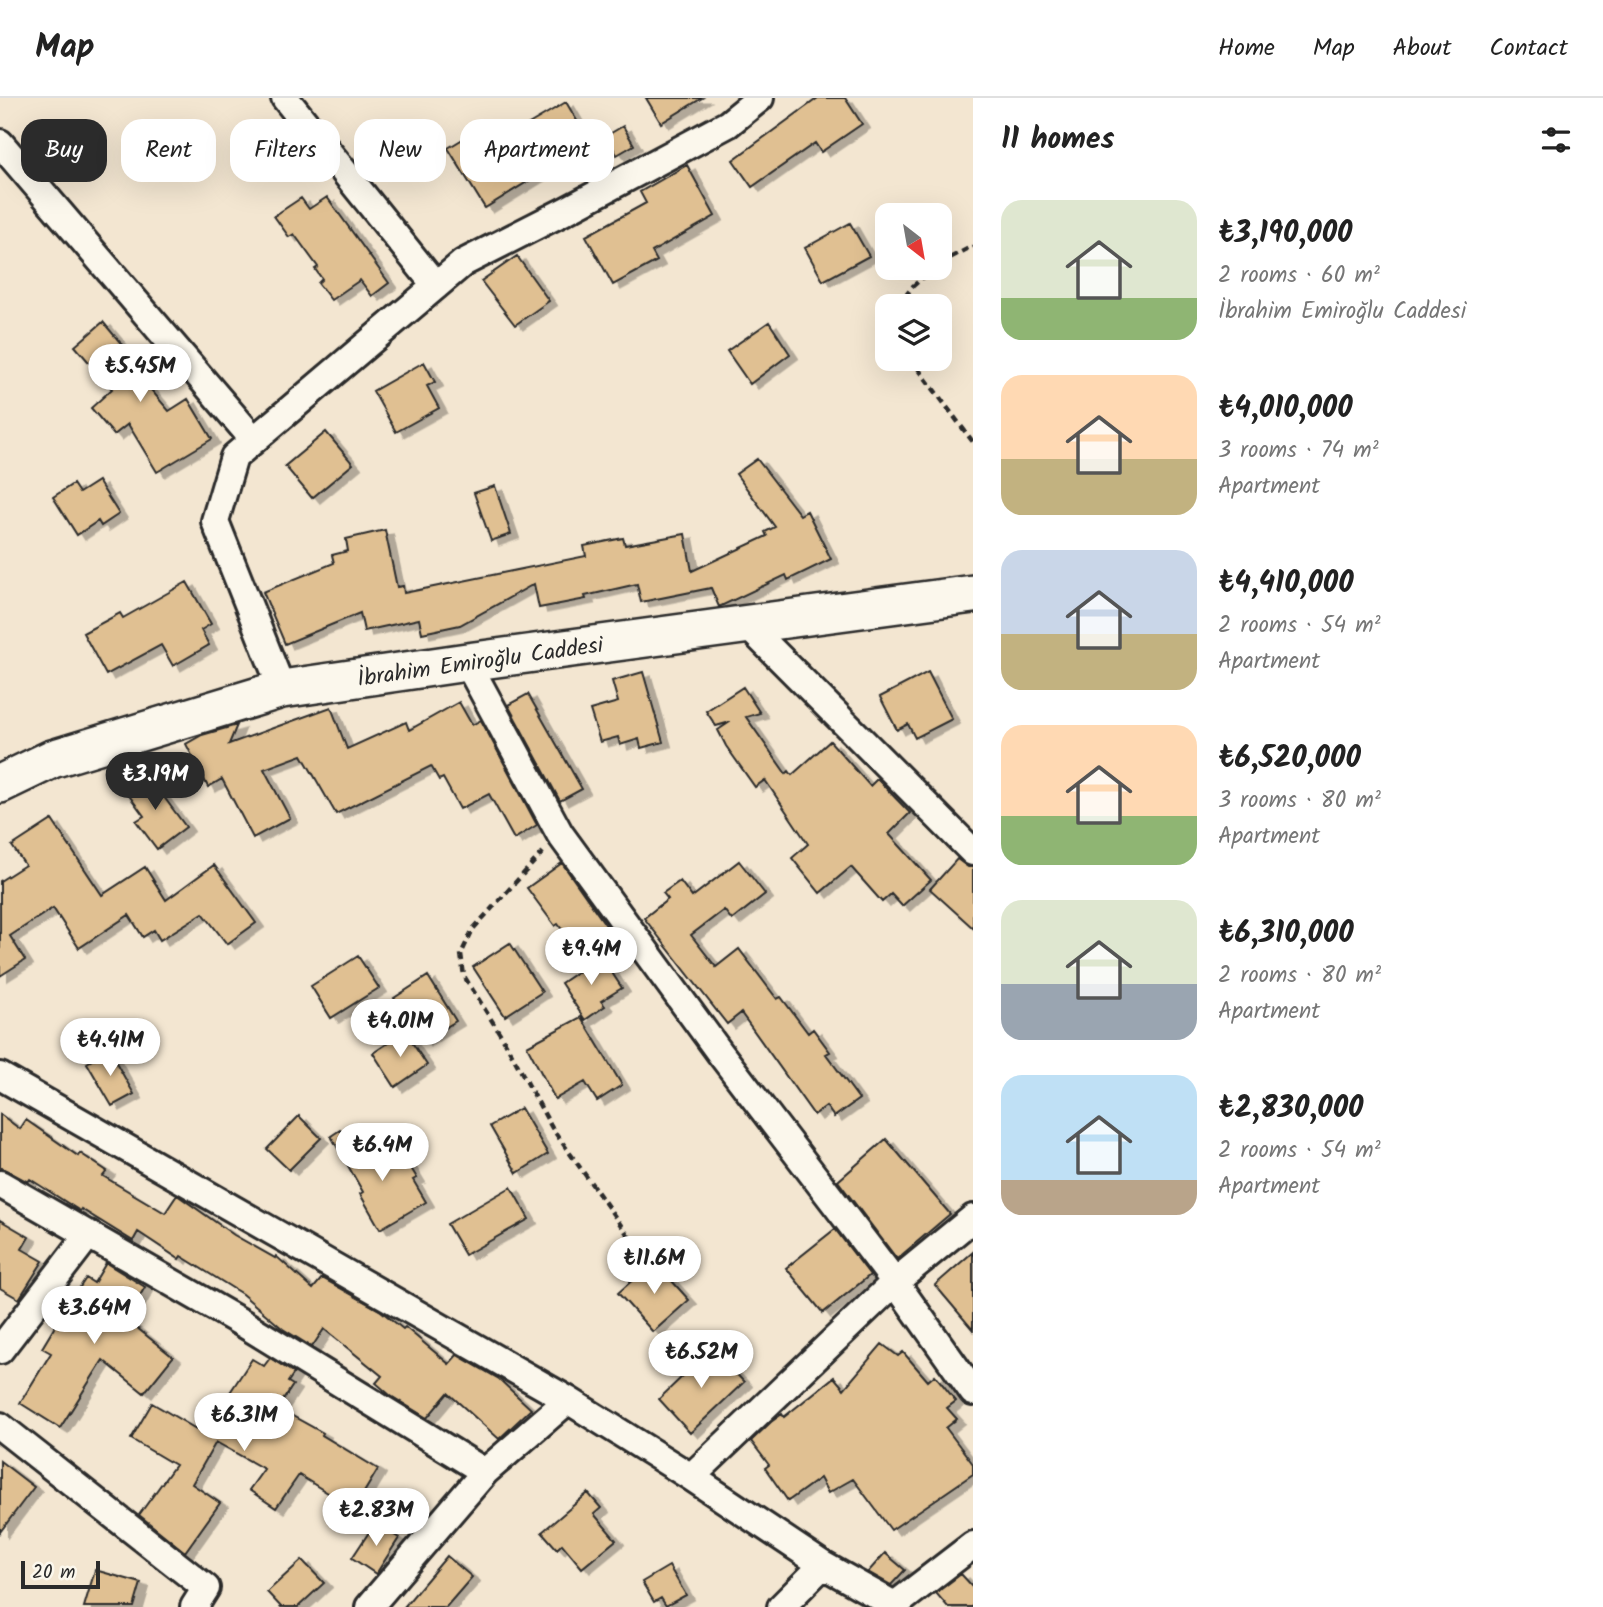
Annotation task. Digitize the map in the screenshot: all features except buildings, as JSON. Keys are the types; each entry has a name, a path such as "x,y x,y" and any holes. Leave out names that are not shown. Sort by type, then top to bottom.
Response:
{"street":[{"path":"285,98 436,286"},
{"path":"282,689 215,521 233,457 463,263 728,124 760,98"},
{"path":"0,143 254,440"},
{"name":"İbrahim Emiroğlu Caddesi","path":"0,783 52,759 282,689 973,594"},
{"path":"747,625 973,852"},
{"path":"467,662 560,834 728,1064 895,1282 973,1392"},
{"path":"0,1076 568,1400 691,1477 823,1565 896,1606 973,1545"},
{"path":"0,1184 244,1324 485,1472"},
{"path":"691,1477 895,1282 973,1218"},
{"path":"0,1350 89,1234"},
{"path":"375,1606 485,1472 568,1400"},
{"path":"0,1426 207,1601"},
{"path":"781,1607 823,1565"}],"path":[{"path":"952,257 973,247"},
{"path":"907,294 920,280"},
{"path":"920,371 973,442"},
{"path":"560,834 473,929 461,954 464,976 504,1040 552,1128 630,1238"}]}
